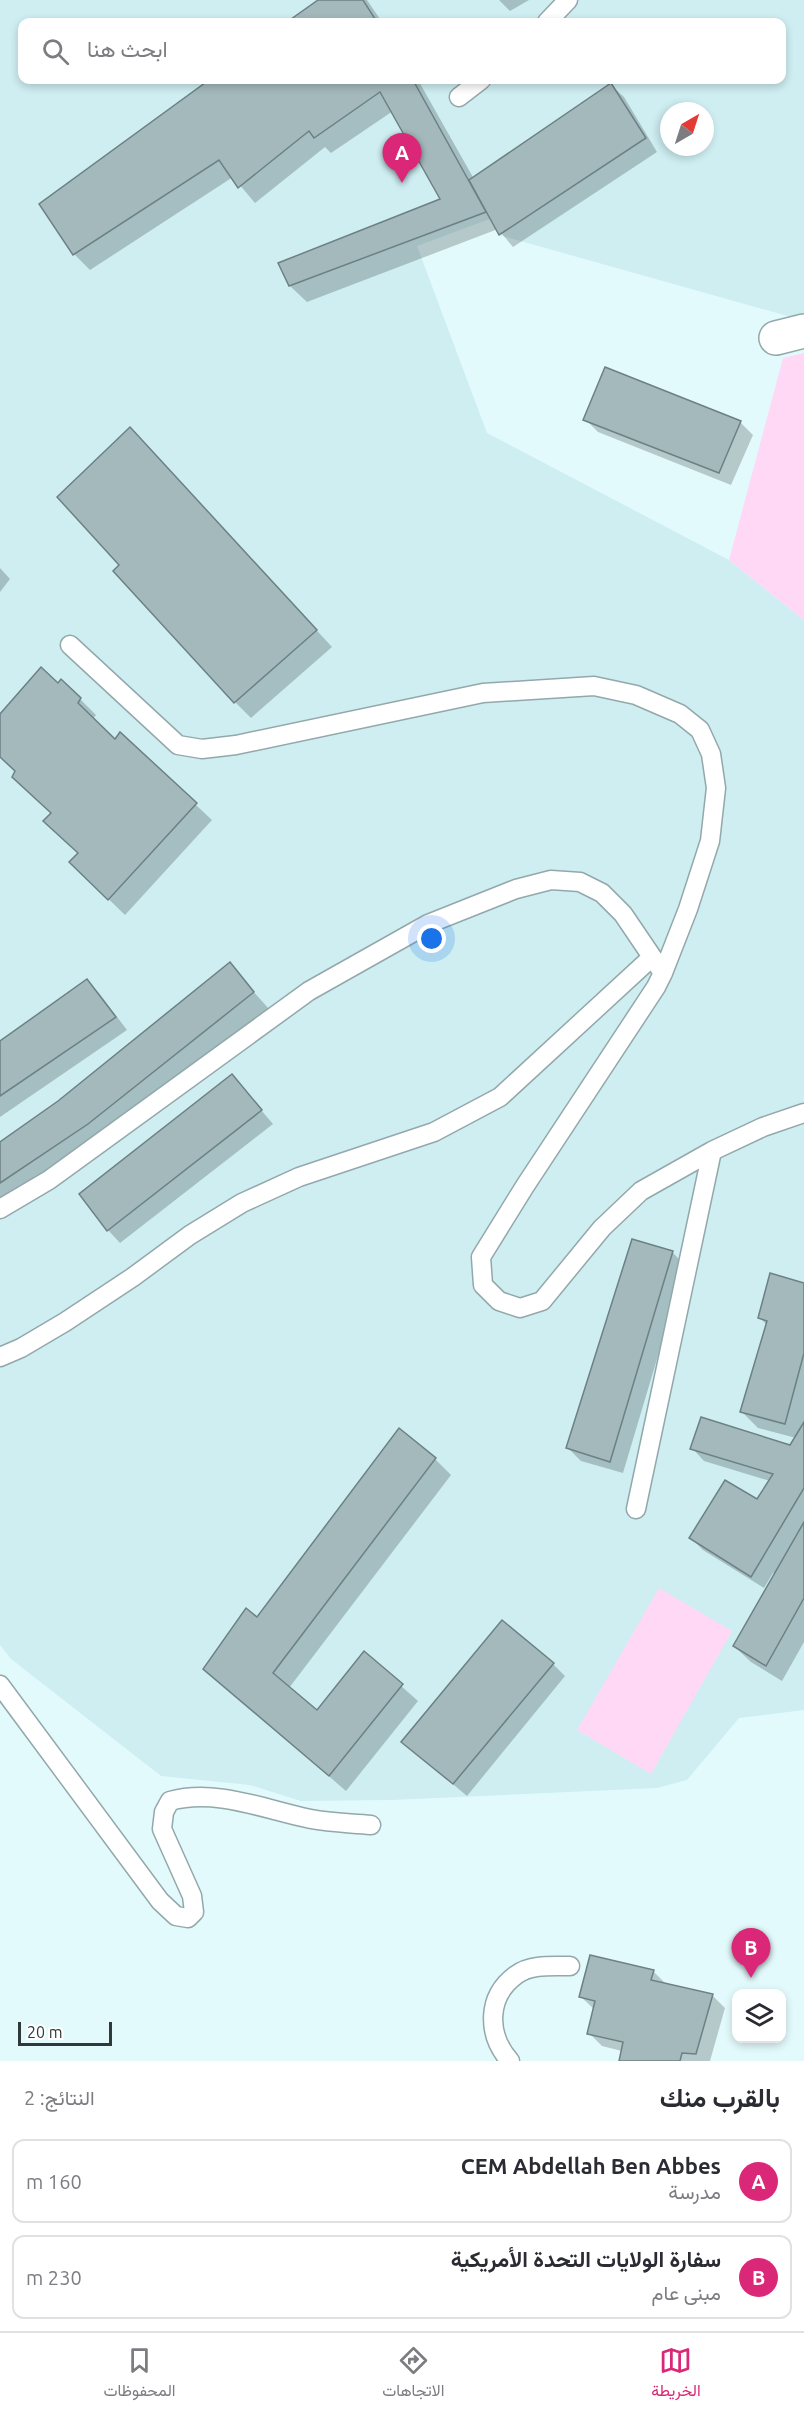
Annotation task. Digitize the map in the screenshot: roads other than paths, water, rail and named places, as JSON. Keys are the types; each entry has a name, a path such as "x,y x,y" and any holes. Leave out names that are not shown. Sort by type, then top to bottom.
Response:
{"lane":[{"path":"551,18 568,0"},
{"path":"459,97 476,84"},
{"path":"70,645 178,745 202,749 236,746 483,693 594,686 636,695 680,714 700,730 711,754 716,788 710,841 688,909 656,987 481,1257 483,1285 499,1301 520,1308 542,1301 602,1228 641,1191 712,1151 763,1127 804,1113"},
{"path":"0,1209 49,1180 309,991 428,924 516,889 551,880 580,882 602,893 623,914 663,973"},
{"path":"0,1357 21,1348 65,1322 133,1277 190,1235 242,1203 299,1177 434,1132 500,1096 651,958"},
{"path":"636,1509 712,1151"},
{"path":"0,1685 160,1901 176,1916 188,1918 194,1912 192,1896 162,1829 164,1812 170,1801 184,1797 225,1799 314,1819 371,1825"},
{"path":"510,2061 494,2036 492,2014 501,1991 516,1975 538,1966 570,1966"}],"place":[{"name":"CEM Abdellah Ben Abbes","path":"402,183"},
{"name":"سفارة الولايات التحدة الأمريكية","path":"751,1978"}]}
